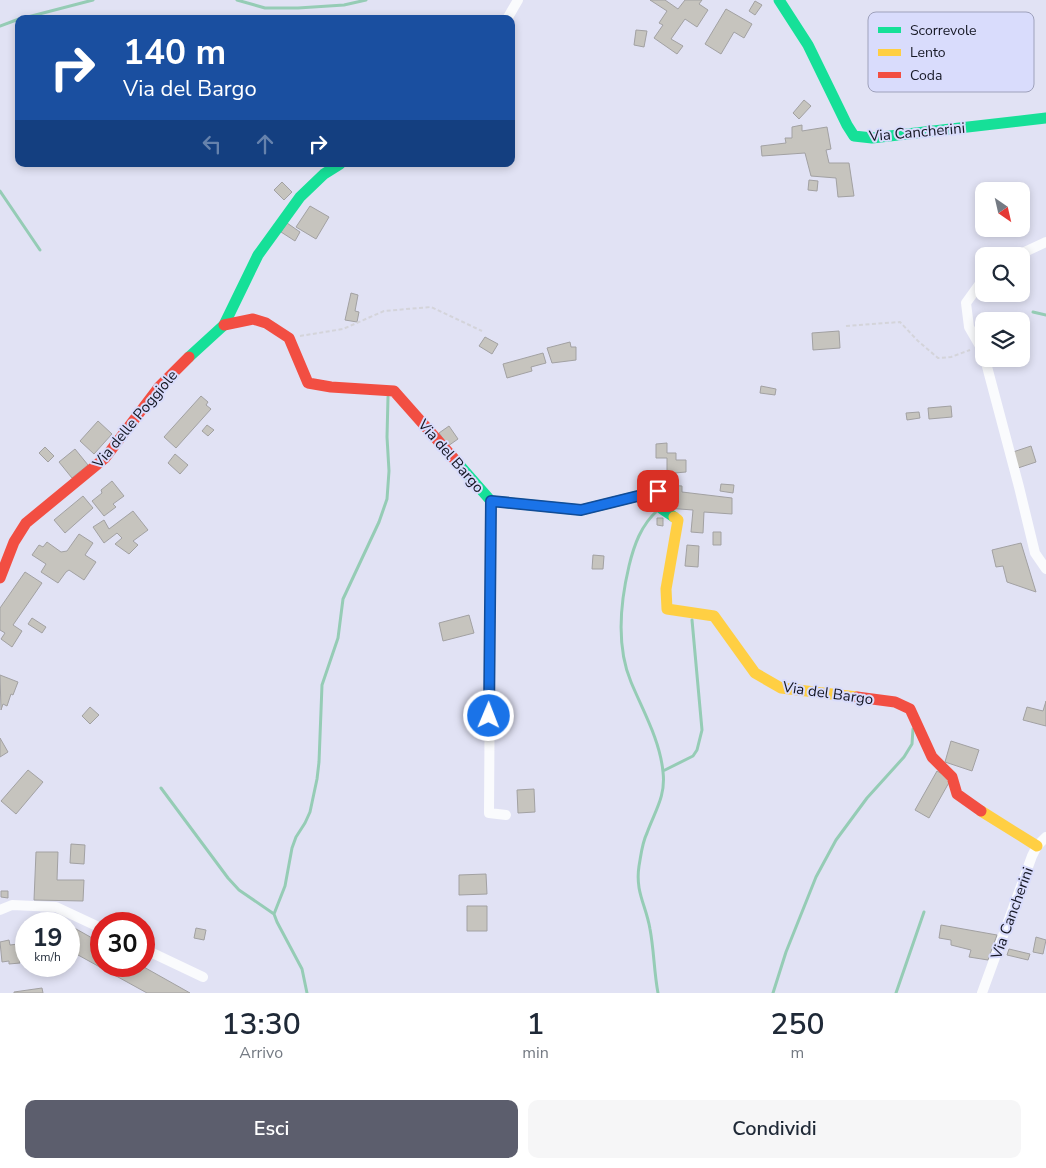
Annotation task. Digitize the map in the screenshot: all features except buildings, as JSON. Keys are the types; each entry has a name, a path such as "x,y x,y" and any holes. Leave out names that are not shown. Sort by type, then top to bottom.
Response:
{"street":[{"path":"509,15 518,0"},
{"name":"Via Cancherini","path":"779,0 808,45 854,136 872,138 1046,118"},
{"name":"Via delle Poggiole","path":"0,578 14,542 26,523 101,463 159,388 199,346 224,326 258,255 300,197 324,174 335,167"},
{"path":"1030,249 1046,242"},
{"path":"975,290 966,303 969,327 975,338"},
{"path":"224,326 253,319 266,323 289,338"},
{"name":"Via del Bargo","path":"289,338 308,383 331,387 394,391 491,501 581,510 658,491 662,509 678,520 666,588 667,609 714,616 754,673 781,688 895,702 910,709 932,757 952,777 957,794 966,802 1037,846"},
{"path":"987,367 1035,553 1046,568"},
{"path":"491,501 489,813 506,815"},
{"name":"Via Cancherini","path":"982,993 1037,846 1046,837"},
{"path":"0,910 12,905 56,907 90,923"},
{"path":"155,954 203,977"}],"path":[{"path":"289,338 342,329 384,311 431,307 482,331"},
{"path":"846,326 900,322 918,342 938,358 975,352"}],"waterway":[{"path":"35,15 93,0"},
{"path":"237,0 265,8 344,5 366,0"},
{"path":"0,26 15,20"},
{"path":"0,191 40,250"},
{"path":"1033,312 1046,315"},
{"path":"307,993 302,969 274,914 285,886 292,848 310,812 319,762 322,685 338,638 343,599 379,522 387,499 389,471 387,437 388,397"},
{"path":"658,510 647,522 633,550 623,595 621,625 621,639 626,668 655,737 664,781 661,796 644,841 638,875 638,883 650,929 658,993"},
{"path":"663,771 693,756 697,750 702,730 692,620"},
{"path":"773,993 786,952 816,877 836,840 867,798 904,757 912,744 913,729"},
{"path":"161,788 228,878 239,890 274,914"},
{"path":"896,993 924,912"}],"traffic: fast":[{"path":"779,0 808,45 854,136 872,138 1046,118"},
{"path":"189,357 224,325 258,255 300,197 324,174 335,167"},
{"path":"456,461 491,501 581,510 658,491 662,509 674,517"}],"traffic: slow":[{"path":"674,517 678,520 666,589 667,609 714,616 755,673 781,688 857,697"},
{"path":"981,811 1037,846"}],"traffic: jam":[{"path":"224,325 253,319 266,323 289,338 308,383 331,387 394,391 456,461"},
{"path":"0,578 14,542 26,523 105,458 159,387 189,357"},
{"path":"857,697 895,702 910,709 932,757 952,777 957,794 981,811"}],"route":[{"path":"489,716 491,501 581,510 658,491"}]}
